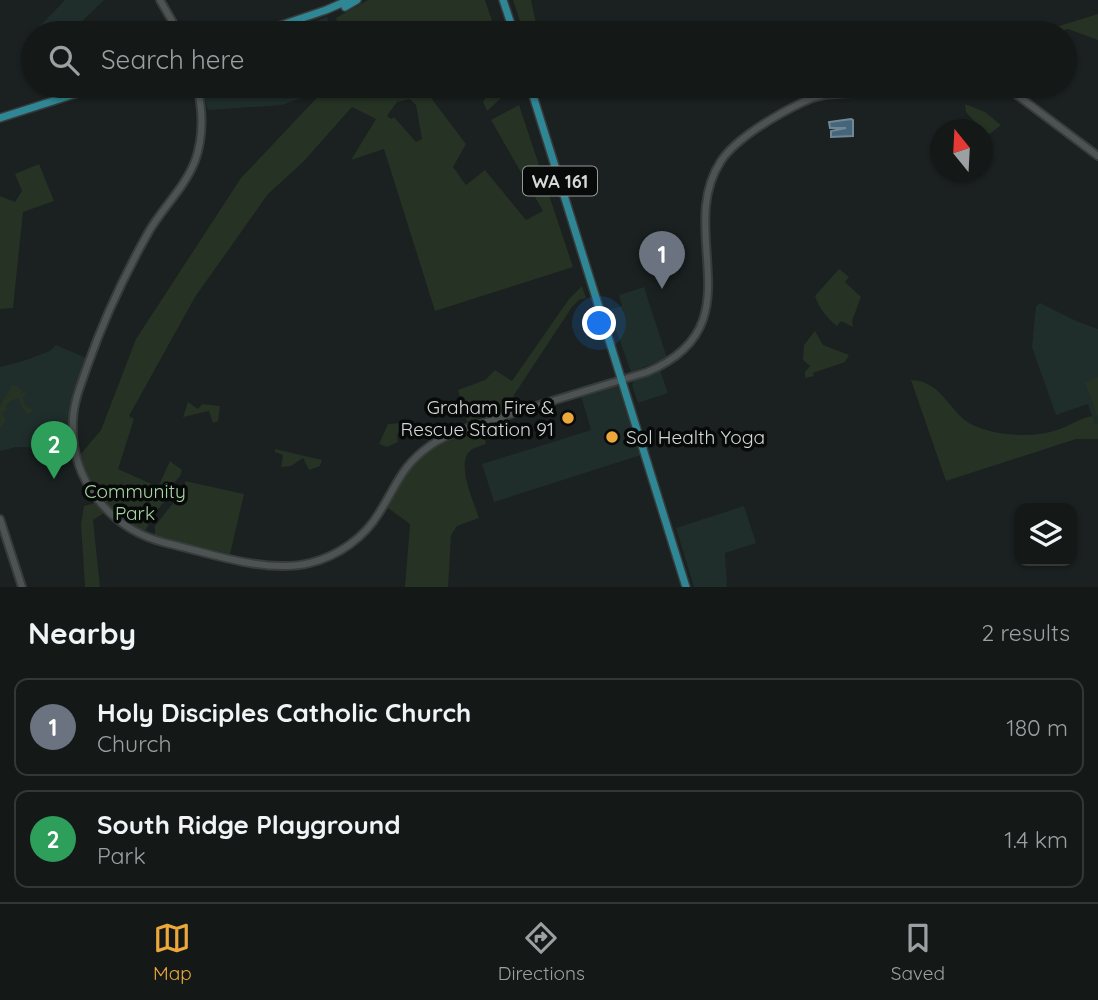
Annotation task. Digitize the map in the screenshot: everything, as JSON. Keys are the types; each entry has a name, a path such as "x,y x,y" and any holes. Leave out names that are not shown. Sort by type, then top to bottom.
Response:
{"main road":[{"path":"293,21 349,0"},
{"path":"308,21 357,0"},
{"path":"503,0 510,21"},
{"path":"3,115 47,98"},
{"path":"3,115 60,98"},
{"name":"WA 161","path":"534,98 686,587"}],"street":[{"path":"160,0 172,21"},
{"path":"200,98 202,126 194,162 183,185 151,228 102,329 75,402 72,424 74,448 80,470 95,496 116,519 148,537 264,565 303,564 333,554 359,537 378,516 397,480 430,446 452,435 649,371 672,359 689,343 703,321 708,306 706,225 707,198 712,177 733,147 812,98"},
{"path":"1021,98 1098,156"},
{"path":"0,519 22,587"}],"shaded area":[{"path":"65,0 104,0 82,21 45,21"},
{"path":"204,98 302,98 282,105 208,110"},
{"path":"644,287 667,358 631,372 609,310 622,306 619,295"},
{"path":"1040,303 1098,329 1098,424 1095,425 1088,404 1056,415 1032,347 1036,306"},
{"path":"56,345 86,360 71,407 69,442 51,448 16,447 0,451 0,367 50,351"},
{"path":"660,370 668,393 638,403 632,385 634,381"},
{"path":"618,384 641,455 494,502 482,464 591,430 581,396"},
{"path":"744,506 756,543 725,553 727,587 694,587 676,528"}],"green space":[{"path":"368,0 485,0 492,21 337,21 336,18"},
{"path":"513,0 531,0 535,21 520,21"},
{"path":"1098,14 1098,40 1077,32 1075,21"},
{"name":"Community Park","path":"317,98 431,98 466,144 453,167 466,185 485,170 526,220 543,211 491,120 519,105 573,267 435,311 384,149 351,160 376,119 352,107 303,162 268,194 195,297 129,416 134,419 118,469 156,486 170,461 182,470 171,493 152,517 146,530 123,522 113,513 88,478 80,455 101,430 136,339 241,178","holes":["410,99 416,105 422,139 416,142 394,117 391,119 387,116 397,102"]},
{"path":"485,98 501,98 487,111 483,102"},
{"path":"965,104 985,112 1001,125 993,131 993,119 972,119 966,112"},
{"path":"39,164 54,201 23,212 13,308 0,309 0,196 15,202 22,191 15,174"},
{"path":"839,269 849,277 845,282 861,297 852,321 853,327 841,321 837,326 824,312 815,296"},
{"path":"582,286 586,298 579,300 572,307 514,395 510,409 467,422 458,390 485,380 495,370 512,381 569,299"},
{"path":"815,331 823,345 849,355 845,362 805,378 805,372 810,366 803,360 804,345"},
{"path":"1098,377 1098,418 1085,383"},
{"path":"911,380 931,386 966,421 984,429 1016,435 1037,434 1057,430 1093,416 1095,424 1098,424 1098,439 1076,439 946,481"},
{"path":"12,385 18,386 22,392 20,396 24,392 26,394 23,397 25,406 36,408 28,415 19,398 10,401 6,406 7,410 2,413 6,421 0,427 0,406"},
{"path":"188,402 198,409 202,404 220,406 218,421 213,423 209,411 183,417"},
{"path":"402,423 402,429 397,434 398,442 387,447 379,444 388,424"},
{"path":"490,426 491,430 484,435 486,444 473,449 467,456 465,473 479,518 457,526 451,535 448,587 405,587 410,524 388,508 398,489 417,462 428,453 453,439"},
{"path":"275,449 322,460 320,466 309,470 303,458 291,466 281,467 283,455 275,452"},
{"path":"185,481 244,494 230,554 155,536 155,526 185,488"},
{"path":"95,503 104,513 93,520 100,587 85,587 81,524 84,506"}],"water":[{"path":"851,119 853,136 831,137 831,131 846,128 830,128 829,122"}],"place":[{"name":"Holy Disciples Catholic Church","path":"662,289"},
{"name":"Graham Fire & Rescue Station 91","path":"568,418"},
{"name":"Sol Health Yoga","path":"612,437"},
{"name":"South Ridge Playground","path":"54,479"}]}
